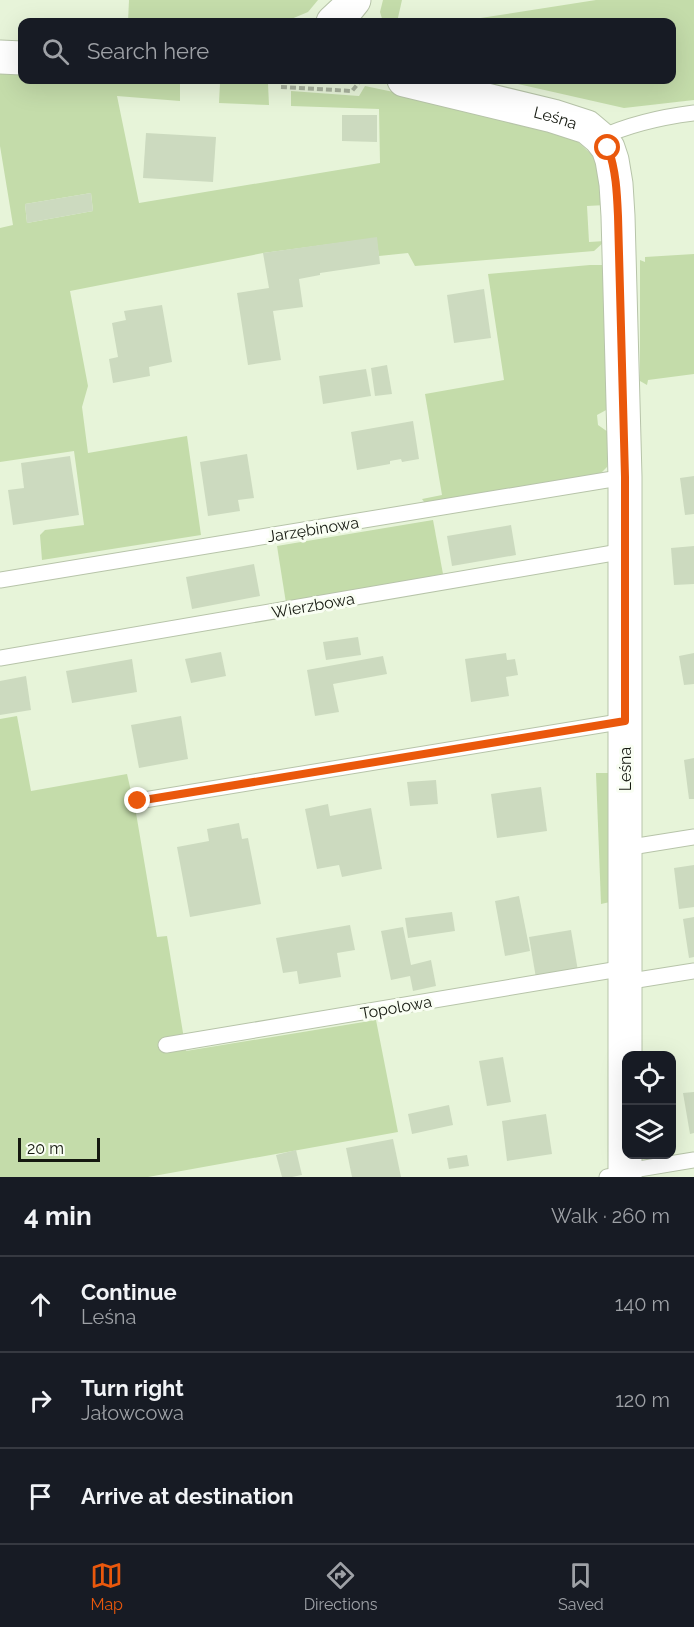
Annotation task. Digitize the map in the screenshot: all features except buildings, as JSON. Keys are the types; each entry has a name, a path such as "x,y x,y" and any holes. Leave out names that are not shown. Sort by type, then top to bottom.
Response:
{"street":[{"path":"337,18 354,0"},
{"path":"0,57 18,58"},
{"name":"Leśna","path":"420,84 587,127 608,148 612,160 616,184 625,477 625,975 619,1176"}],"lane":[{"path":"600,138 622,128 694,113"},
{"name":"Jarzębinowa","path":"0,580 625,477"},
{"name":"Wierzbowa","path":"0,658 625,551"},
{"path":"138,801 625,721"},
{"path":"625,848 694,837"},
{"name":"Topolowa","path":"166,1045 625,975 694,970"},
{"path":"619,1176 639,1169 694,1160"}],"path":[{"path":"281,87 352,91 358,84"}],"green space":[{"path":"129,0 318,0 308,12 294,18 128,18"},
{"path":"383,0 402,0 398,18 382,18 380,12"},
{"path":"596,0 694,0 694,100 624,108 518,84 676,84 676,18 480,18"},
{"path":"0,71 18,73 18,84 180,84 180,101 117,96 139,203 380,163 379,109 291,106 291,91 359,96 365,86 531,121 576,140 592,155 600,168 606,205 587,206 589,242 605,241 594,251 415,266 408,253 379,256 376,238 263,253 70,291 88,386 82,407 88,453 187,436 201,535 42,560 40,535 45,530 84,525 74,451 0,462 0,228 13,225 0,146","holes":["91,193 93,211 27,223 25,204"]},
{"path":"220,84 268,84 269,105 219,103"},
{"path":"694,254 694,374 648,380 647,385 640,381 640,260 645,262 645,257"},
{"path":"606,265 608,409 597,415 598,425 608,432 607,467 597,477 425,503 422,499 442,495 425,394 504,380 488,274"},
{"path":"433,520 443,574 286,603 277,546"},
{"path":"17,716 31,791 127,774 157,937 167,936 186,1051 376,1020 398,1132 148,1177 0,1177 0,719"},
{"path":"596,773 609,773 610,902 601,904"}],"route":[{"path":"138,801 625,721 625,477 618,216 616,184 608,148"}]}
